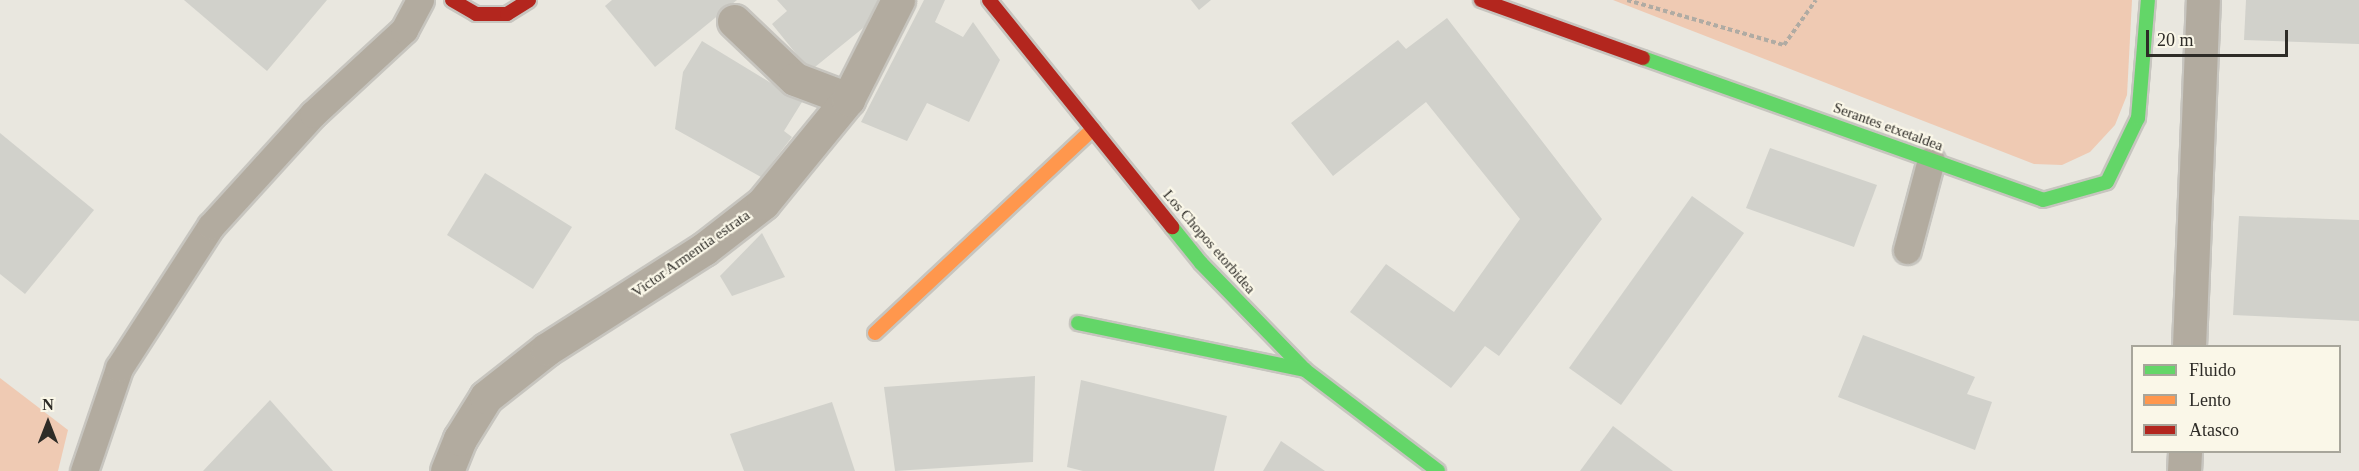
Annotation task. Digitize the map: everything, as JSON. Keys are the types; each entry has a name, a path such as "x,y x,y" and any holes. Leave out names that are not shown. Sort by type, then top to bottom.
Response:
{"street":[{"path":"452,0 476,14 507,14 529,0"},
{"name":"Victor Armentia estrata","path":"447,471 460,439 486,397 547,349 704,249 763,203 848,99 898,0"},
{"name":"Los Chopos etorbidea","path":"989,0 1202,263 1305,370 1438,471"},
{"name":"Serantes etxetaldea","path":"1481,0 2043,200 2107,182 2138,118 2148,0"},
{"path":"2189,345 2203,0"},
{"path":"735,21 795,80 848,99"},
{"path":"875,333 1093,129"},
{"path":"1078,323 1305,370"},
{"path":"2184,471 2185,453"}],"lane":[{"path":"84,471 119,368 211,225 313,114 404,30 420,0"},
{"path":"1907,250 1931,160"}],"path":[{"path":"1627,0 1784,45 1816,0"}],"shaded area":[{"path":"1613,0 2132,0 2127,95 2115,125 2090,152 2062,165 2034,164"},
{"path":"0,378 68,430 58,471 0,471"}],"building":[{"path":"184,0 327,0 267,71"},
{"path":"612,0 737,0 655,67 605,6"},
{"path":"777,0 883,0 889,7 810,71 772,24 787,11"},
{"path":"924,0 945,0 935,22 963,37 973,22 1000,60 969,122 927,103 907,141 861,122"},
{"path":"1191,0 1211,0 1199,10"},
{"path":"2246,0 2359,0 2359,44 2244,40"},
{"path":"1447,18 1602,219 1499,356 1485,346 1451,388 1350,312 1386,264 1454,312 1520,219 1426,102 1333,176 1291,123 1398,40 1406,49"},
{"path":"702,41 802,102 784,131 792,137 761,177 675,129 683,72"},
{"path":"0,133 94,210 25,294 0,274"},
{"path":"1770,148 1877,185 1854,247 1746,208"},
{"path":"485,173 572,227 533,289 447,235"},
{"path":"1692,196 1744,233 1621,405 1569,368"},
{"path":"2239,216 2359,220 2359,321 2233,315"},
{"path":"762,233 785,277 732,296 720,276"},
{"path":"1863,335 1975,377 1967,394 1992,402 1975,450 1838,397"},
{"path":"1035,376 1033,462 895,471 884,387"},
{"path":"1081,380 1227,416 1214,471 1083,471 1067,467"},
{"path":"270,400 333,471 203,471"},
{"path":"832,402 855,471 744,471 730,434"},
{"path":"1613,426 1673,471 1580,471"},
{"path":"1281,441 1325,471 1263,471"}],"traffic: fast":[{"path":"1643,58 2043,200 2107,182 2138,118 2148,0"},
{"path":"1172,227 1201,263 1305,370 1438,471"},
{"path":"1078,323 1305,370"}],"traffic: slow":[{"path":"875,333 1093,129"}],"traffic: jam":[{"path":"452,0 476,14 507,14 529,0"},
{"path":"989,0 1172,227"},
{"path":"1481,0 1643,58"}]}
